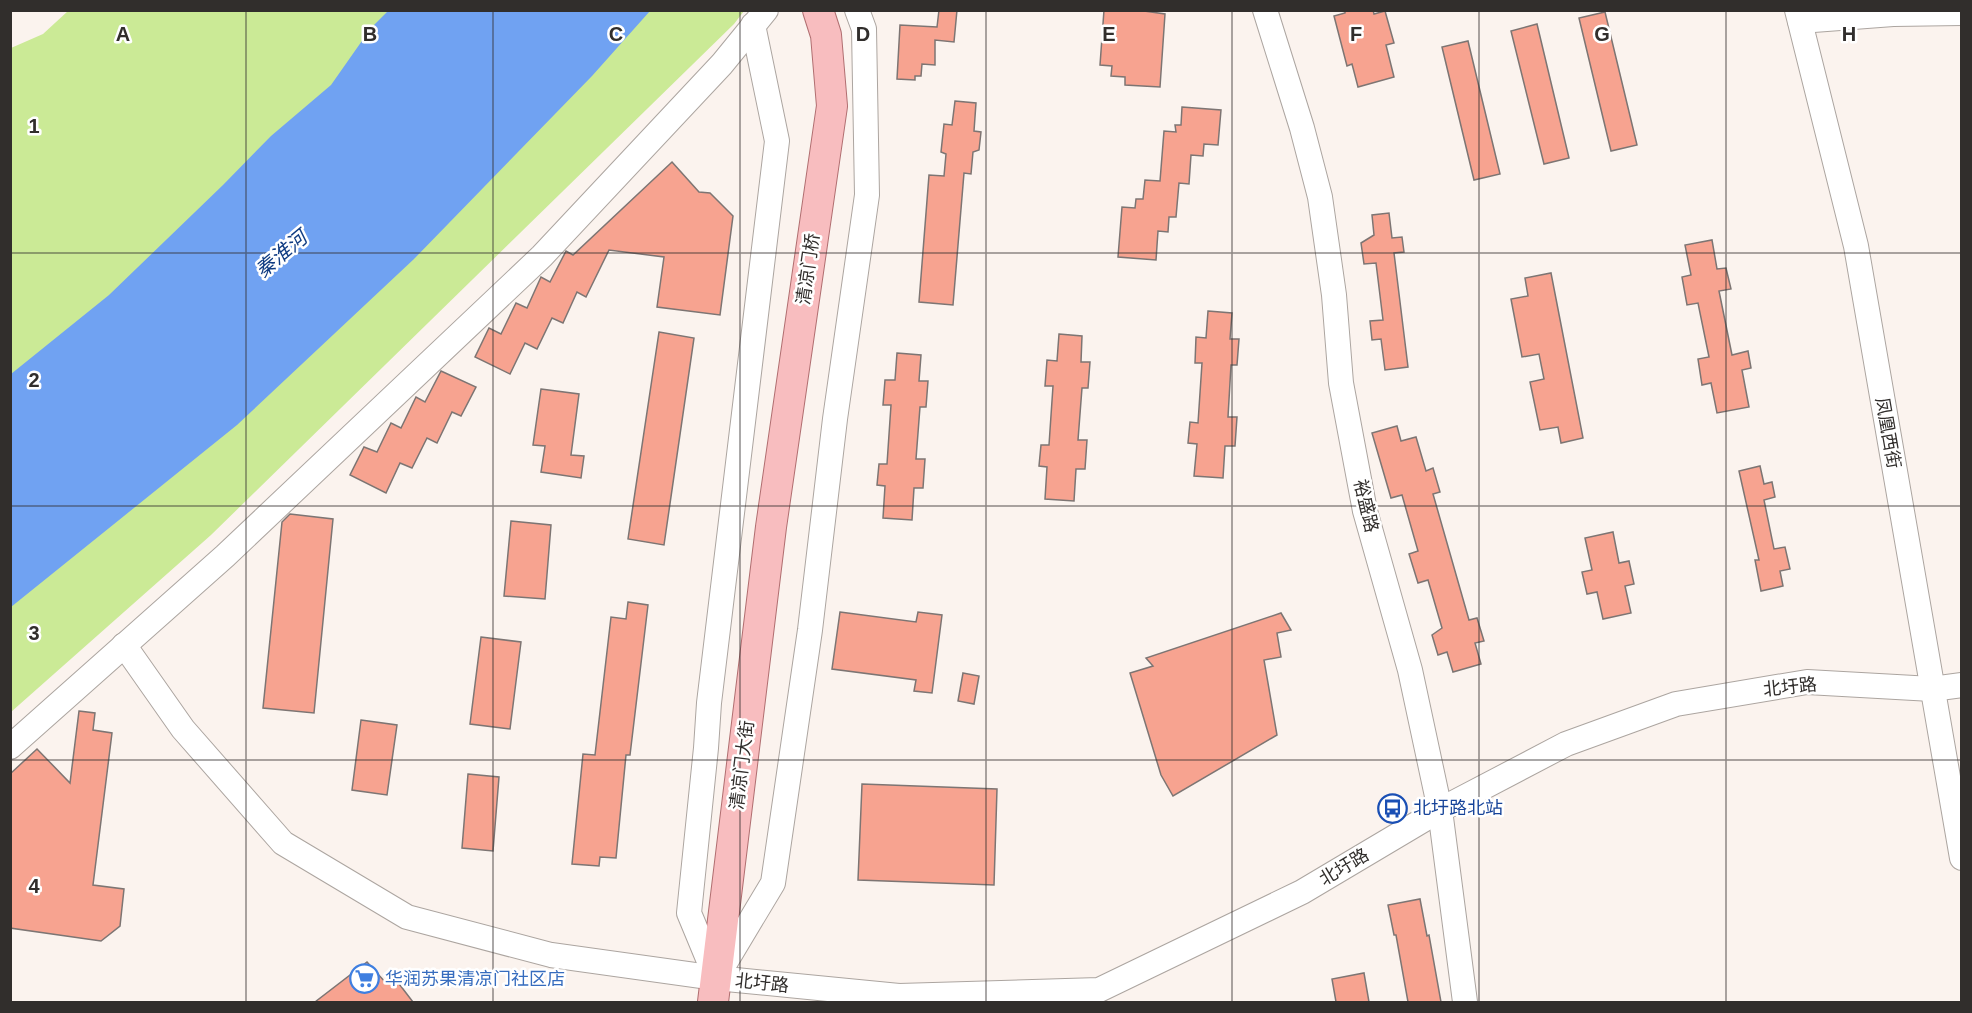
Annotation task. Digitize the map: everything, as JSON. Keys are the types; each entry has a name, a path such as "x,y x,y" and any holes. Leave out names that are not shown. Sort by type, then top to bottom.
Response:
{"main road":[{"name":"清凉门桥","path":"771,527 832,106 826,35 818,10"},
{"name":"清凉门大街","path":"715,990 771,527"}],"street":[{"path":"715,990 773,883 810,630 835,419 867,195 864,29 857,10"},
{"name":"裕盛路","path":"1265,10 1284,66 1320,197 1334,295 1341,383 1365,511 1410,670 1440,810 1465,1002"},
{"path":"1799,16 1962,13"},
{"name":"凤凰西街","path":"1799,16 1856,246 1962,858"},
{"path":"715,990 688,913 709,703 777,141 759,18"},
{"path":"10,747 225,556 542,256 722,64 759,18"},
{"name":"北圩路","path":"124,645 183,729 283,843 407,917 551,955 715,990 899,996 1099,990 1302,892 1440,810 1566,744 1676,704 1807,681 1932,689 1962,685"}],"green space":[{"path":"68,11 744,11 734,24 211,535 11,712 11,48 43,34"}],"water":[{"name":"秦淮河","path":"389,10 650,11 592,76 414,259 237,425 11,607 11,374 109,295 271,136 331,85 371,28"}],"building":[{"path":"939,10 957,10 954,42 935,40 935,65 922,64 921,76 915,76 915,80 897,79 900,25 937,27"},
{"path":"1104,10 1137,10 1165,14 1160,87 1125,85 1125,77 1111,76 1112,66 1100,65"},
{"path":"1345,10 1373,10 1374,14 1385,11 1394,43 1386,45 1394,77 1358,87 1352,64 1347,66 1334,16 1345,13"},
{"path":"1605,12 1637,145 1611,151 1579,18"},
{"path":"1537,24 1569,158 1544,164 1511,31"},
{"path":"1468,41 1500,174 1474,180 1442,47"},
{"path":"955,101 976,103 974,131 981,132 979,150 973,152 971,174 964,173 953,305 919,302 929,175 944,176 946,154 941,152 944,124 952,125"},
{"path":"1182,107 1221,110 1218,145 1204,144 1203,156 1191,155 1189,184 1179,183 1176,217 1169,217 1168,232 1158,231 1156,260 1118,257 1122,207 1135,208 1136,199 1143,199 1145,180 1160,181 1164,131 1176,132 1175,125 1181,125"},
{"path":"672,162 699,192 710,193 733,216 720,315 657,307 664,257 609,250 586,297 577,292 563,323 552,318 537,349 525,343 510,374 475,357 489,328 501,334 516,303 527,308 541,277 550,282 566,251 573,255"},
{"path":"1389,213 1392,238 1402,237 1404,252 1394,253 1408,367 1385,370 1381,339 1372,340 1370,321 1383,320 1376,263 1364,264 1361,243 1374,235 1372,215"},
{"path":"1712,240 1717,269 1726,268 1731,289 1719,291 1732,355 1748,351 1751,368 1742,370 1749,407 1717,413 1711,383 1702,385 1698,359 1709,357 1698,303 1687,305 1682,277 1691,275 1685,245"},
{"path":"1551,273 1583,438 1561,443 1558,427 1540,430 1530,382 1544,379 1539,354 1522,357 1511,299 1528,296 1525,278"},
{"path":"1208,311 1232,313 1230,339 1239,339 1237,365 1231,365 1228,417 1237,417 1235,446 1225,446 1223,478 1194,476 1197,444 1188,443 1190,422 1198,423 1202,363 1195,363 1196,337 1206,338"},
{"path":"659,332 694,338 664,545 628,539"},
{"path":"1059,334 1082,336 1081,362 1090,362 1088,388 1082,388 1078,440 1087,440 1085,469 1076,469 1074,501 1045,499 1047,467 1039,466 1041,445 1049,445 1053,386 1045,386 1047,360 1057,361"},
{"path":"897,353 921,355 919,381 928,381 926,407 920,407 916,459 925,459 923,488 914,488 912,520 883,518 885,486 877,485 879,464 887,464 891,405 883,405 885,380 895,380"},
{"path":"441,371 476,387 461,416 452,412 437,443 427,438 412,468 400,463 386,493 350,475 364,447 377,452 391,423 401,428 416,397 425,402"},
{"path":"541,389 579,394 571,455 584,456 581,478 541,472 545,446 533,445"},
{"path":"1397,426 1401,441 1416,437 1426,471 1433,468 1440,492 1433,494 1469,620 1477,618 1484,641 1475,643 1481,664 1453,672 1447,652 1438,655 1432,635 1442,628 1428,580 1418,583 1409,554 1418,551 1402,495 1391,498 1372,433"},
{"path":"1760,466 1764,484 1772,482 1775,497 1764,500 1774,549 1785,547 1790,569 1780,571 1783,586 1761,591 1755,560 1759,560 1739,471"},
{"path":"290,514 333,519 314,713 263,708 282,522"},
{"path":"511,521 551,525 545,599 504,596"},
{"path":"1613,532 1619,563 1629,561 1634,584 1625,586 1631,613 1603,619 1597,592 1587,594 1582,572 1592,570 1585,538"},
{"path":"628,602 648,605 630,755 626,755 616,858 600,857 599,866 572,864 583,754 595,755 611,617 626,619"},
{"path":"840,612 916,622 918,612 942,615 932,693 914,691 916,680 832,669"},
{"path":"1281,613 1291,630 1277,633 1281,657 1264,660 1277,735 1173,796 1161,775 1130,673 1153,666 1146,658"},
{"path":"481,637 521,642 510,729 470,724"},
{"path":"963,673 979,676 974,704 958,701"},
{"path":"79,711 95,713 93,730 112,733 93,885 124,889 120,926 101,941 10,928 10,774 37,749 70,783"},
{"path":"361,720 397,725 387,795 352,790"},
{"path":"468,774 499,777 493,851 462,848"},
{"path":"862,784 997,789 994,885 858,880"},
{"path":"1420,899 1441,1002 1408,1002 1396,935 1394,935 1388,905"},
{"name":"华润苏果清凉门社区店","path":"367,962 386,983 393,976 413,1002 315,1002"},
{"path":"1364,973 1369,1002 1336,1002 1332,979"}],"place":[{"name":"北圩路北站","path":"1392,808"},
{"name":"华润苏果清凉门社区店","path":"364,979"}]}
